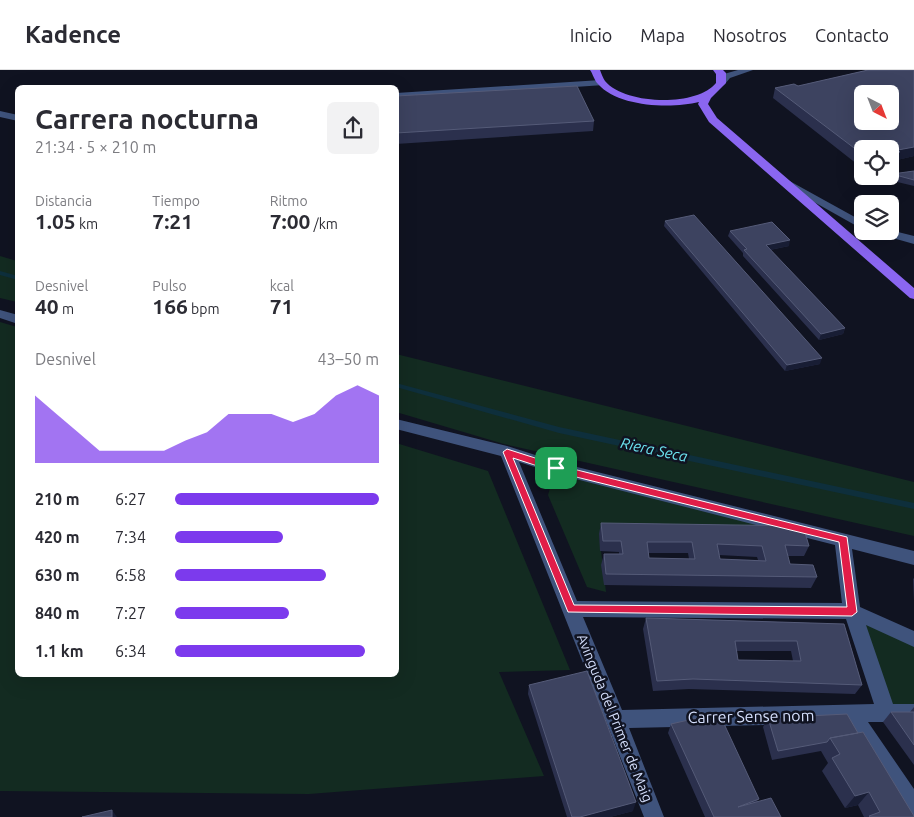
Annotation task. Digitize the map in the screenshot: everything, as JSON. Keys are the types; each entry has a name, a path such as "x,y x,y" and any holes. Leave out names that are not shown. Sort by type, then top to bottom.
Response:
{"main road":[{"path":"595,70 601,83 624,96 668,103 698,99 715,91 721,83 718,70"},
{"path":"707,96 703,104 706,112 713,120 914,295"},
{"path":"668,103 713,120"}],"street":[{"path":"721,83 727,76 748,70"},
{"path":"399,96 601,83"},
{"path":"0,114 15,117"},
{"path":"784,180 854,223"},
{"path":"899,236 914,240"},
{"path":"0,314 15,319"},
{"path":"399,425 507,452 556,468 914,558"},
{"name":"Avinguda del Primer de Maig","path":"507,452 654,817"},
{"path":"843,540 852,612 886,713"},
{"path":"571,609 852,612 914,640"},
{"name":"Carrer Sense nom","path":"616,719 914,713"},
{"path":"851,714 914,807"}],"green space":[{"path":"0,256 15,260 15,302 0,298"},
{"path":"0,322 15,326 15,677 399,677 399,444 488,471 570,670 499,672 544,776 309,794 0,791"},
{"path":"399,355 914,482 914,536 504,444 399,413"},
{"path":"556,468 810,536 599,534 606,592 587,587 548,495"},
{"path":"852,611 914,639 914,713 886,713"}],"building":[{"path":"868,70 914,70 914,147 899,150 899,140 854,140 854,148 775,88 794,84 798,86"},
{"path":"577,86 594,121 399,133 399,96"},
{"path":"914,171 914,180 899,176 899,173"},
{"path":"694,215 822,358 787,365 665,221"},
{"path":"772,222 790,240 766,245 845,328 821,334 744,250 747,249 730,231"},
{"path":"601,523 803,526 809,546 785,545 790,564 813,565 817,577 606,574 604,554 623,554 621,541 603,541","holes":["647,542 692,542 695,559 649,558","717,544 762,546 766,561 720,559"]},
{"path":"646,618 844,624 862,685 693,679 657,681","holes":["735,641 797,641 801,661 738,660"]},
{"path":"587,671 636,802 580,817 572,817 529,685"},
{"path":"891,712 914,712 914,745"},
{"path":"719,713 759,799 738,807 771,798 781,817 714,817 671,724"},
{"path":"847,714 858,733 830,738 827,742 778,751 768,718"},
{"path":"863,732 914,817 870,817 880,812 869,792 855,796 832,758 840,754 830,738"},
{"path":"112,810 112,817 82,817"}],"waterway":[{"name":"Riera Seca","path":"0,273 15,277"},
{"name":"Riera Seca","path":"399,386 559,430 914,506"}],"route":[{"path":"507,452 556,468 843,540 852,612 571,609 507,452"}]}
